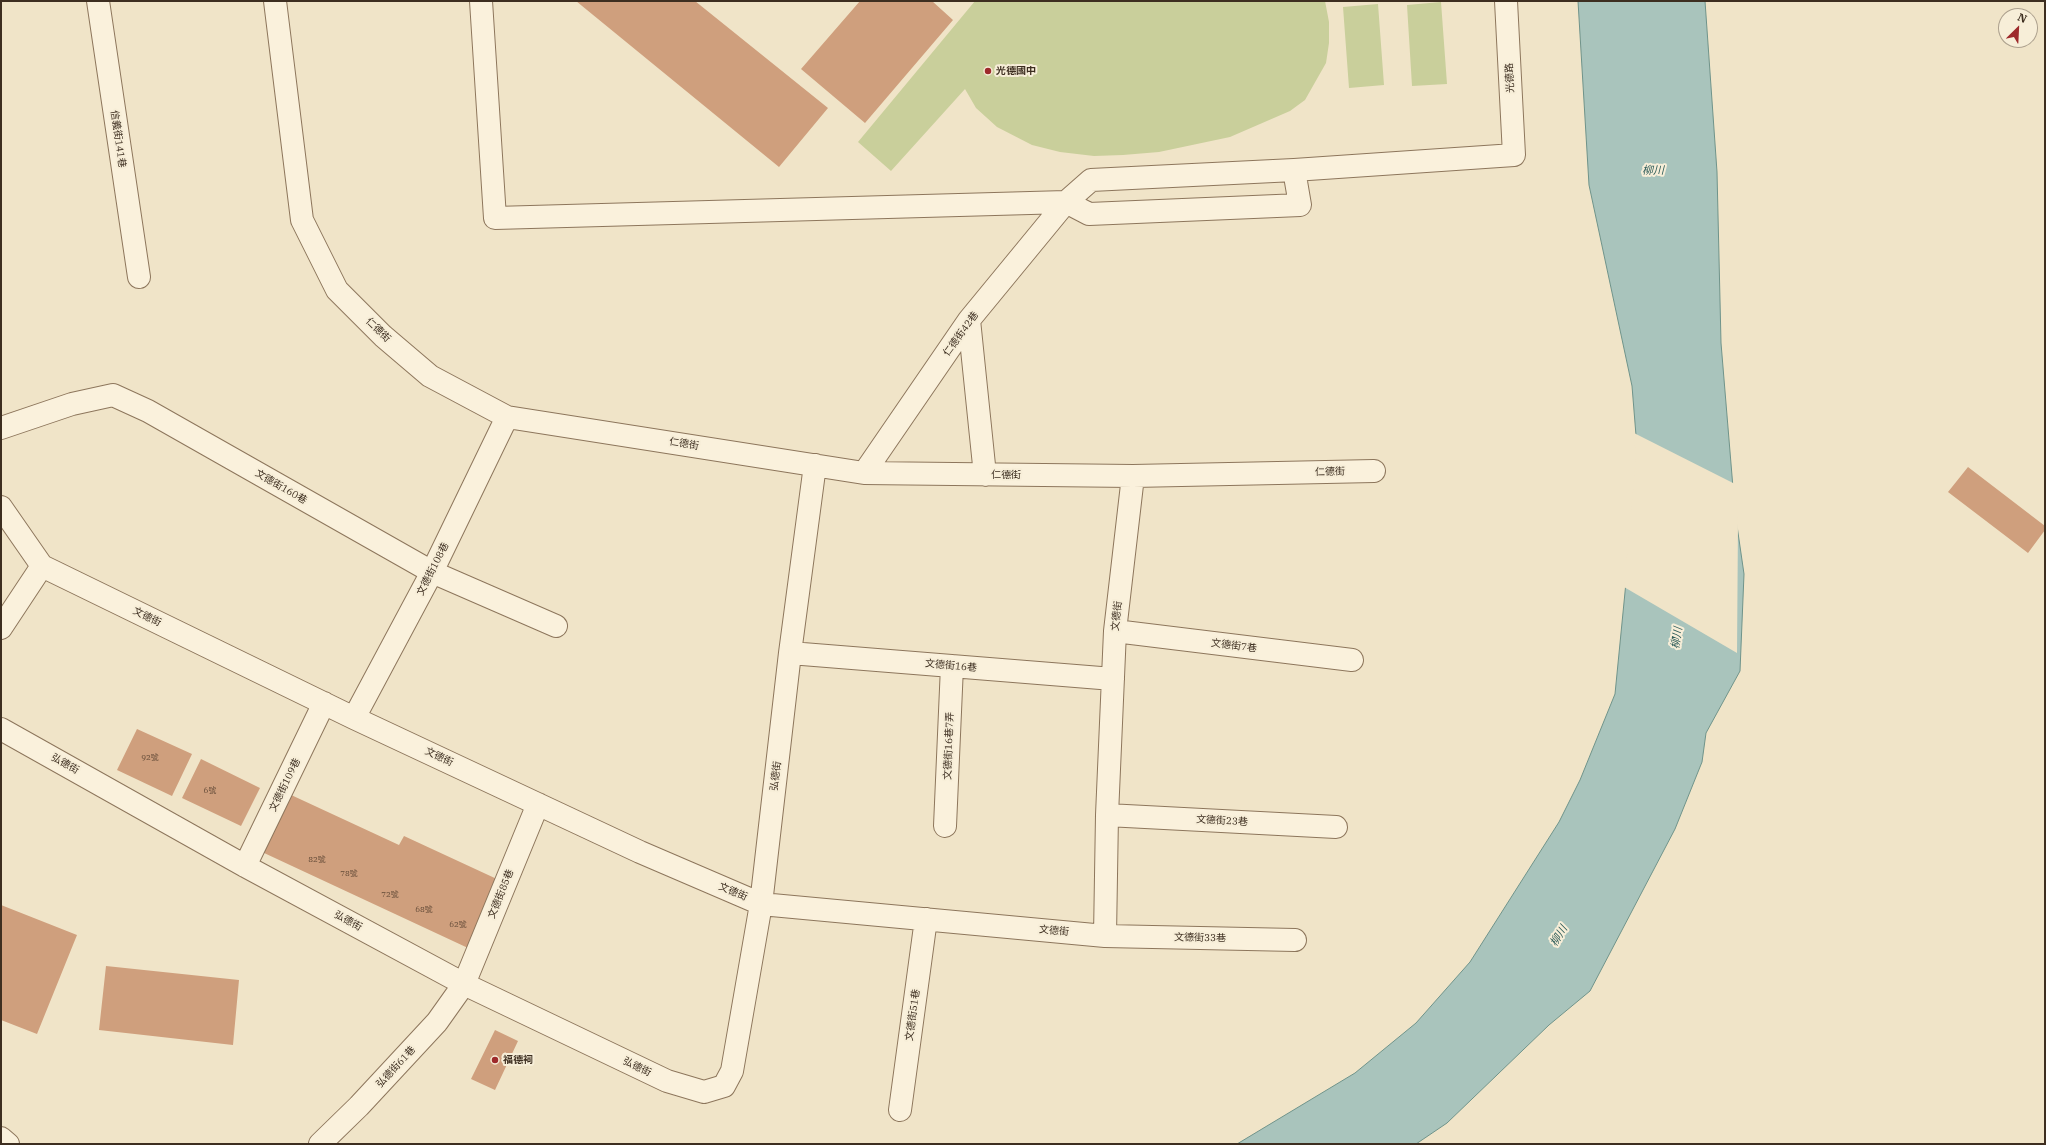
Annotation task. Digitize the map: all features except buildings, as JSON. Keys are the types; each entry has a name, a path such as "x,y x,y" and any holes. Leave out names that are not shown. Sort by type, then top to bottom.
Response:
{"street":[{"name":"信義街141巷","path":"98,1 139,277"},
{"name":"仁德街","path":"275,1 302,220 337,290 383,336 430,376 507,417 864,473 1133,476 1374,472"},
{"path":"481,1 495,218 1066,202 1089,214 1300,205 1294,170"},
{"name":"光德路","path":"1506,1 1514,155"},
{"name":"仁德街42巷","path":"864,473 969,320 1066,202 1091,180 1294,170 1514,155"},
{"path":"969,320 985,475"},
{"name":"文德街160巷","path":"1,428 72,404 113,395 148,411 432,572 556,626"},
{"name":"文德街108巷","path":"354,718 432,572 507,417"},
{"name":"弘德街","path":"1,729 245,866 464,984 667,1081 704,1092 724,1086 732,1071 761,904 790,653 815,465"},
{"name":"文德街","path":"1,507 42,566 354,718 640,852 761,904 1105,936 1107,816 1115,631 1133,476"},
{"path":"1,628 42,566"},
{"name":"文德街7巷","path":"1115,631 1352,660"},
{"name":"文德街16巷","path":"790,653 1113,679"},
{"name":"文德街16巷7弄","path":"945,826 952,666"},
{"name":"文德街109巷","path":"245,866 324,703"},
{"name":"文德街85巷","path":"464,984 538,804"},
{"name":"文德街23巷","path":"1107,816 1336,827"},
{"name":"文德街51巷","path":"900,1110 926,919"},
{"name":"文德街33巷","path":"1105,936 1295,940"},
{"name":"弘德街61巷","path":"320,1144 359,1106 437,1022 464,984"},
{"path":"1,1138 8,1144"}],"green space":[{"path":"975,1 1325,1 1329,22 1329,43 1326,63 1305,100 1290,111 1230,137 1159,152 1094,156 1060,152 1032,145 997,127 976,108 965,89 891,171 858,142"},
{"path":"1441,2 1447,84 1412,86 1407,5"},
{"path":"1378,4 1384,85 1349,88 1343,7"}],"water":[{"name":"柳川","path":"1578,1 1705,1 1717,172 1721,343 1735,512 1744,574 1740,671 1706,733 1702,762 1675,829 1590,991 1549,1025 1447,1123 1416,1144 1237,1144 1355,1073 1416,1023 1470,962 1559,822 1580,780 1615,694 1638,460 1632,386 1589,185"}],"pier":[{"path":"1634,433 1735,484 1738,522 1737,653 1624,587 1636,460"}],"place":[{"name":"光德國中","path":"988,71"},
{"name":"福德祠","path":"495,1060"}]}
